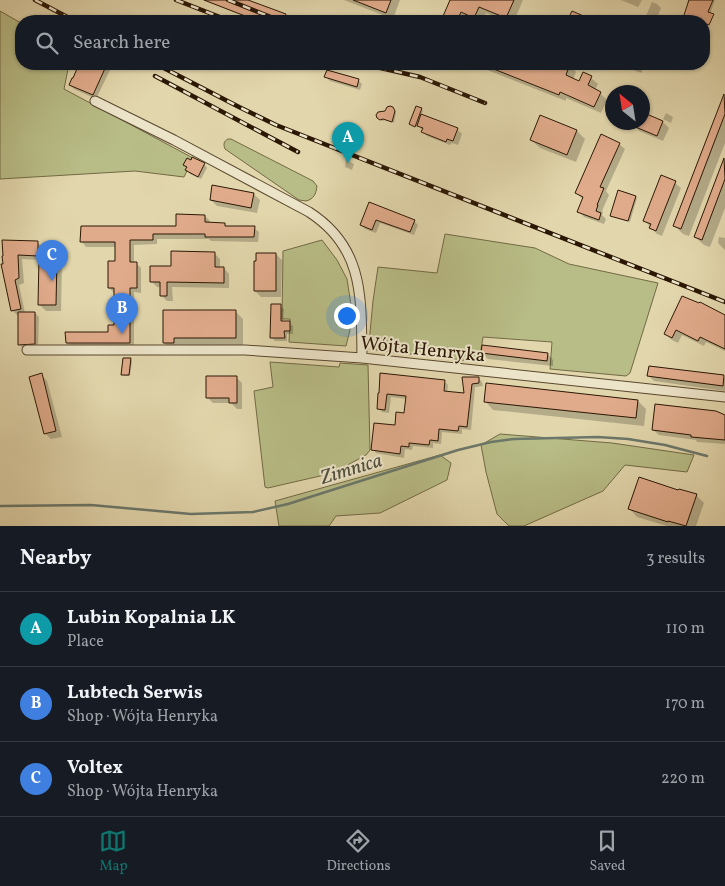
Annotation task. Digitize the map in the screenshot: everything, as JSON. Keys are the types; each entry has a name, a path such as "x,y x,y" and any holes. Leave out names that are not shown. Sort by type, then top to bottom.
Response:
{"street":[{"path":"95,101 295,204 320,218 333,230 345,246 357,275 361,306 362,358"},
{"name":"Wójta Henryka","path":"27,350 245,350 362,358 725,397"}],"green space":[{"path":"0,11 15,20 15,70 68,70 64,89 193,158 184,177 135,171 0,179"},
{"path":"228,139 313,181 317,186 314,196 306,201 299,200 225,149 224,143"},
{"path":"445,234 535,248 569,264 658,283 630,373 626,376 550,369 552,342 483,337 479,362 376,350 369,343 378,267 437,273"},
{"path":"322,240 337,260 347,279 351,305 350,330 346,346 289,342 290,319 282,319 283,251"},
{"path":"270,362 339,367 340,363 368,365 370,450 366,455 333,473 268,488 265,487 254,391 273,387"},
{"path":"500,434 612,443 694,455 687,472 625,465 603,491 524,526 509,526 497,514 481,445"},
{"path":"440,455 451,463 447,480 380,513 336,516 329,526 279,526 275,501"}],"building":[{"path":"204,0 248,0 286,14 286,15 243,15"},
{"path":"353,0 391,0 386,13"},
{"path":"450,0 514,0 507,15 499,15 479,7 475,15 468,15 461,12 460,15 444,15"},
{"path":"689,0 713,0 708,12 714,14 710,23 710,15 684,15"},
{"path":"572,11 581,15 570,15"},
{"path":"76,70 104,70 93,95 69,85"},
{"path":"327,70 359,79 357,87 324,77"},
{"path":"496,70 568,70 566,75 579,81 583,72 592,76 588,85 601,92 594,107 560,92 559,95"},
{"path":"724,94 725,114 681,229 673,226"},
{"path":"390,106 395,111 392,122 377,118 378,112 385,111"},
{"path":"416,106 422,108 415,127 409,124"},
{"path":"421,114 458,128 453,141 447,139 446,142 421,132 423,128 417,126"},
{"path":"540,115 577,130 567,155 530,140"},
{"path":"650,115 663,121 657,136 643,130 650,130"},
{"path":"601,134 620,143 600,187 604,188 596,211 601,213 599,220 577,212 583,197 575,193"},
{"path":"192,157 205,163 198,177 185,170 187,167 183,165 187,158 191,160"},
{"path":"724,158 725,179 702,240 694,237"},
{"path":"661,175 676,181 656,231 649,228 651,224 643,221"},
{"path":"212,185 254,193 251,208 210,200"},
{"path":"618,190 636,196 628,221 610,216"},
{"path":"369,202 415,220 410,232 376,220 372,230 360,225"},
{"path":"176,214 205,215 205,222 225,223 225,226 255,226 254,237 205,237 205,234 153,234 153,240 130,240 130,262 137,262 137,288 130,288 130,343 66,343 65,332 108,332 108,325 114,325 114,288 108,288 108,261 115,261 115,242 80,242 81,226 176,226"},
{"path":"2,240 38,241 38,256 18,255 19,278 15,280 21,309 11,311 1,264 3,264"},
{"path":"171,251 215,252 215,267 224,267 224,283 167,282 167,296 160,296 160,282 150,282 150,266 171,266"},
{"path":"256,253 276,253 276,291 254,291 254,261 256,261"},
{"path":"39,257 57,257 56,305 38,305"},
{"path":"682,296 700,302 725,315 725,349 700,337 698,341 676,330 672,338 664,334"},
{"path":"271,304 281,304 281,321 290,321 290,331 284,331 285,338 270,338"},
{"path":"163,310 236,310 236,338 174,338 174,343 163,343"},
{"path":"18,312 35,312 35,344 18,345"},
{"path":"482,345 548,353 547,361 481,353"},
{"path":"123,358 131,358 129,375 121,375"},
{"path":"649,366 724,375 723,386 647,376"},
{"path":"42,373 56,431 44,434 29,377"},
{"path":"380,373 445,380 444,391 464,393 462,377 479,377 479,383 472,384 467,427 459,426 458,431 439,429 438,441 430,440 429,445 409,443 409,447 401,446 400,454 371,450 374,423 395,425 396,412 404,413 406,396 387,394 385,410 377,409"},
{"path":"206,376 237,376 237,403 229,403 229,398 206,398"},
{"path":"486,383 638,400 636,418 484,402"},
{"path":"655,404 716,411 725,415 725,440 691,437 691,435 652,430"},
{"path":"639,477 678,490 697,494 686,526 628,509"}],"waterway":[{"name":"Zimnica","path":"0,506 91,505 191,514 253,512 288,504 458,450 514,439 598,437 628,439 665,445 707,456"}],"railway":[{"path":"35,0 64,15"},
{"path":"176,0 215,15"},
{"path":"228,0 266,15"},
{"path":"168,70 276,125 725,302"},
{"path":"389,70 420,77 485,103"},
{"path":"155,76 298,152"}],"place":[{"name":"Lubin Kopalnia LK","path":"348,163"},
{"name":"Voltex","path":"52,281"},
{"name":"Lubtech Serwis","path":"122,334"}]}
